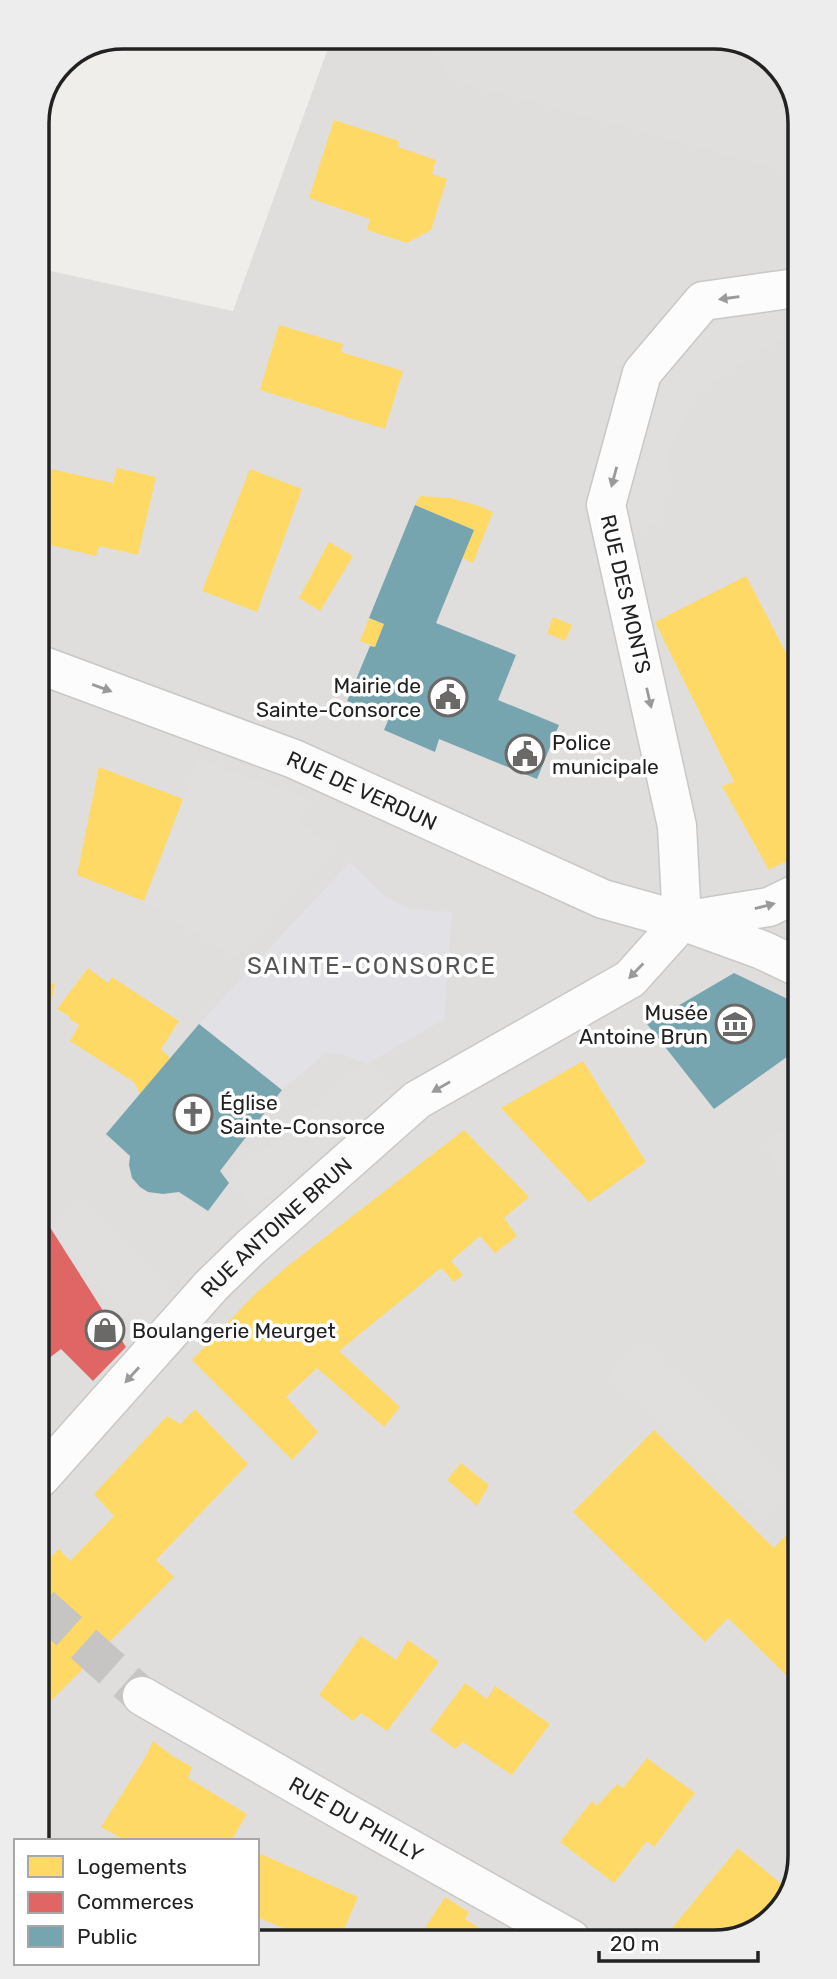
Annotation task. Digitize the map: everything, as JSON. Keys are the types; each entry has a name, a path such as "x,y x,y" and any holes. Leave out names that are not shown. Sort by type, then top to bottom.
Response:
{"street":[{"name":"RUE DES MONTS","path":"682,921 677,826 606,505 642,373 703,301 788,289"},
{"name":"RUE DE VERDUN","path":"49,668 294,759 603,899 682,921 788,962"},
{"path":"682,921 769,907 788,898"},
{"name":"RUE ANTOINE BRUN","path":"49,1468 211,1286 251,1247 417,1100 630,979 682,921"},
{"name":"RUE DU PHILLY","path":"142,1696 555,1930"}],"shaded area":[{"path":"328,49 729,50 759,64 776,82 784,99 788,123 788,1856 780,1889 770,1905 759,1915 729,1929 259,1930 259,1839 49,1839 49,271 233,311"},
{"path":"438,49 729,50 759,64 770,74 780,90 787,108 788,169 786,171 449,79"},
{"path":"760,305 788,305 788,337 746,359 694,395 667,455 663,520 626,537 617,500 657,372 705,330"},
{"path":"198,759 307,799 298,823 333,846 235,957 144,901"},
{"path":"350,862 384,896 410,909 452,912 444,1019 367,1064 327,1052 282,1090 199,1024"},
{"path":"367,1064 394,1094 253,1208 231,1178"},
{"path":"788,1126 788,1177 763,1145"},
{"path":"81,1203 178,1300 144,1331 52,1230"},
{"path":"640,1341 788,1486 788,1492 761,1521 609,1373"}],"building: Logements":[{"path":"334,120 399,141 398,147 436,160 432,174 447,179 431,230 407,243 367,230 370,219 309,198"},
{"path":"279,325 343,344 341,352 403,371 385,429 260,390"},
{"path":"117,468 156,477 138,555 99,546 96,556 49,545 51,469 113,483"},
{"path":"250,469 302,489 257,612 202,591"},
{"path":"420,496 451,498 493,512 473,563 462,558 474,530 415,505"},
{"path":"329,542 353,556 320,611 299,598"},
{"path":"746,576 788,657 788,860 769,870 722,786 734,782 655,622"},
{"path":"553,617 572,625 565,641 547,633"},
{"path":"369,618 384,624 375,647 360,641"},
{"path":"99,767 183,799 144,901 77,875"},
{"path":"88,968 108,983 112,977 179,1021 161,1049 170,1058 140,1094 134,1082 70,1041 79,1025 57,1009"},
{"path":"49,982 55,984 49,1012"},
{"path":"583,1061 646,1162 589,1202 501,1108"},
{"path":"464,1130 529,1197 504,1218 517,1236 495,1253 480,1236 451,1261 463,1275 454,1282 441,1268 339,1351 400,1407 384,1427 317,1368 286,1397 318,1432 292,1460 192,1360 255,1294 289,1265"},
{"path":"195,1409 248,1464 156,1560 174,1577 49,1703 49,1558 59,1549 70,1561 114,1516 94,1494 167,1416 180,1424"},
{"path":"654,1430 774,1548 788,1533 788,1673 786,1675 728,1618 705,1642 573,1512"},
{"path":"461,1463 489,1485 477,1506 447,1480"},
{"path":"361,1636 396,1660 408,1640 439,1662 387,1731 361,1713 353,1721 319,1695"},
{"path":"465,1683 487,1699 495,1686 550,1724 512,1775 463,1742 455,1749 430,1730"},
{"path":"153,1741 192,1767 188,1778 247,1814 232,1839 122,1839 101,1827"},
{"path":"647,1758 695,1793 654,1847 647,1841 614,1883 560,1842 592,1801 597,1806 617,1784 623,1788"},
{"path":"738,1848 782,1884 770,1905 759,1915 738,1926 714,1930 672,1928"},
{"path":"261,1854 358,1897 344,1930 288,1930 259,1918"},
{"path":"445,1897 469,1912 465,1919 483,1930 424,1930"}],"building: Commerces":[{"path":"49,1226 126,1347 93,1381 61,1349 49,1358"}],"building: Public":[{"path":"415,505 474,530 436,623 516,655 498,700 559,725 537,779 439,739 435,752 384,730 389,718 347,701 370,646 375,647 384,624 369,618"},
{"path":"734,973 788,999 788,1056 714,1109 647,1024"},
{"name":"Église Sainte-Consorce","path":"199,1024 282,1090 220,1171 229,1183 208,1211 179,1192 163,1194 148,1192 140,1187 132,1178 130,1156 106,1134"}],"tunnel":[{"path":"49,1613 142,1696"}],"place":[{"name":"Mairie de Sainte-Consorce","path":"448,697"},
{"name":"Police municipale","path":"525,754"},
{"name":"Musée Antoine Brun","path":"735,1024"},
{"name":"Église Sainte-Consorce","path":"193,1114"},
{"name":"Boulangerie Meurget","path":"105,1330"}],"district":[{"name":"SAINTE-CONSORCE","path":"372,966"}]}
